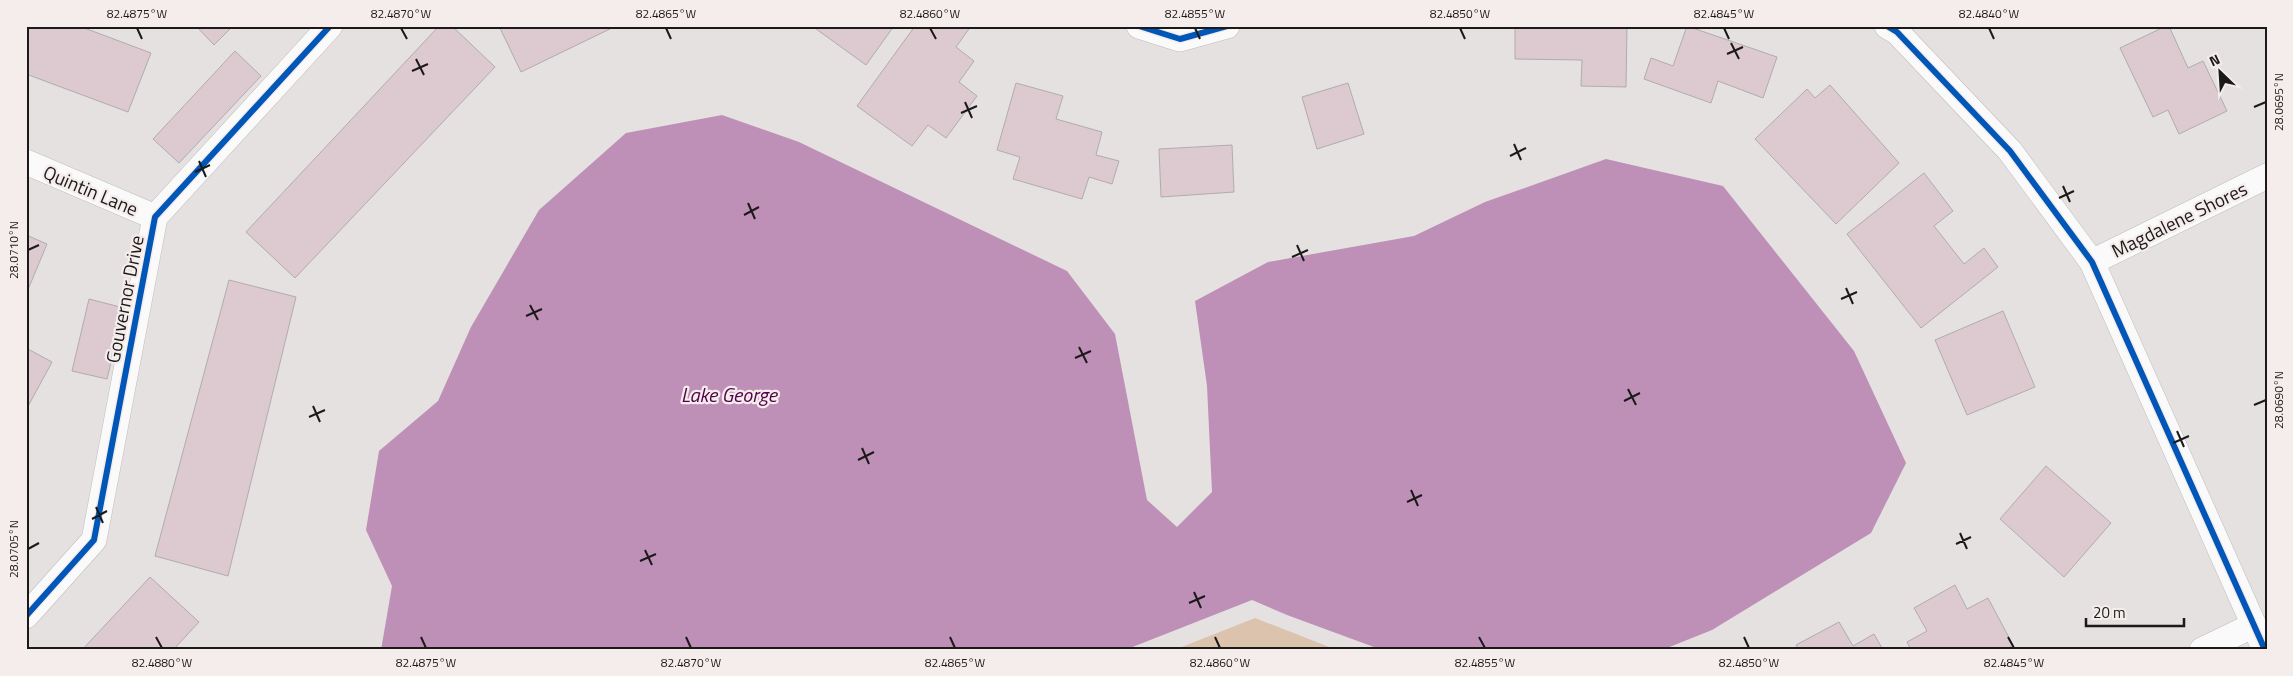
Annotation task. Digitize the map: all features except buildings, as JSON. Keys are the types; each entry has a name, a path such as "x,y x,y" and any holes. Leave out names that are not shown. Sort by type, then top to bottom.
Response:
{"street":[{"name":"Gouvernor Drive","path":"26,616 94,540 155,217 330,26"},
{"path":"1139,26 1180,39 1227,26"},
{"path":"1887,26 1897,32 2010,151 2092,262 2265,650"},
{"name":"Quintin Lane","path":"26,162 155,217"},
{"name":"Magdalene Shores","path":"2092,262 2267,176"},
{"path":"2202,650 2254,625"}],"shaded area":[{"path":"1255,618 1337,650 1174,650"}],"water":[{"name":"Lake George","path":"722,115 799,142 1067,271 1115,334 1147,500 1177,527 1212,492 1207,386 1195,301 1268,262 1414,236 1485,202 1606,159 1723,186 1854,351 1906,463 1871,533 1712,630 1662,650 1382,650 1252,600 1130,648 1131,650 381,650 392,586 366,530 379,451 438,401 471,327 539,210 626,133"}],"cycle path":[{"path":"26,616 94,540 155,217 330,26"},
{"path":"1139,26 1180,39 1227,26"},
{"path":"1887,26 1897,32 2010,151 2092,262 2265,650"}]}
